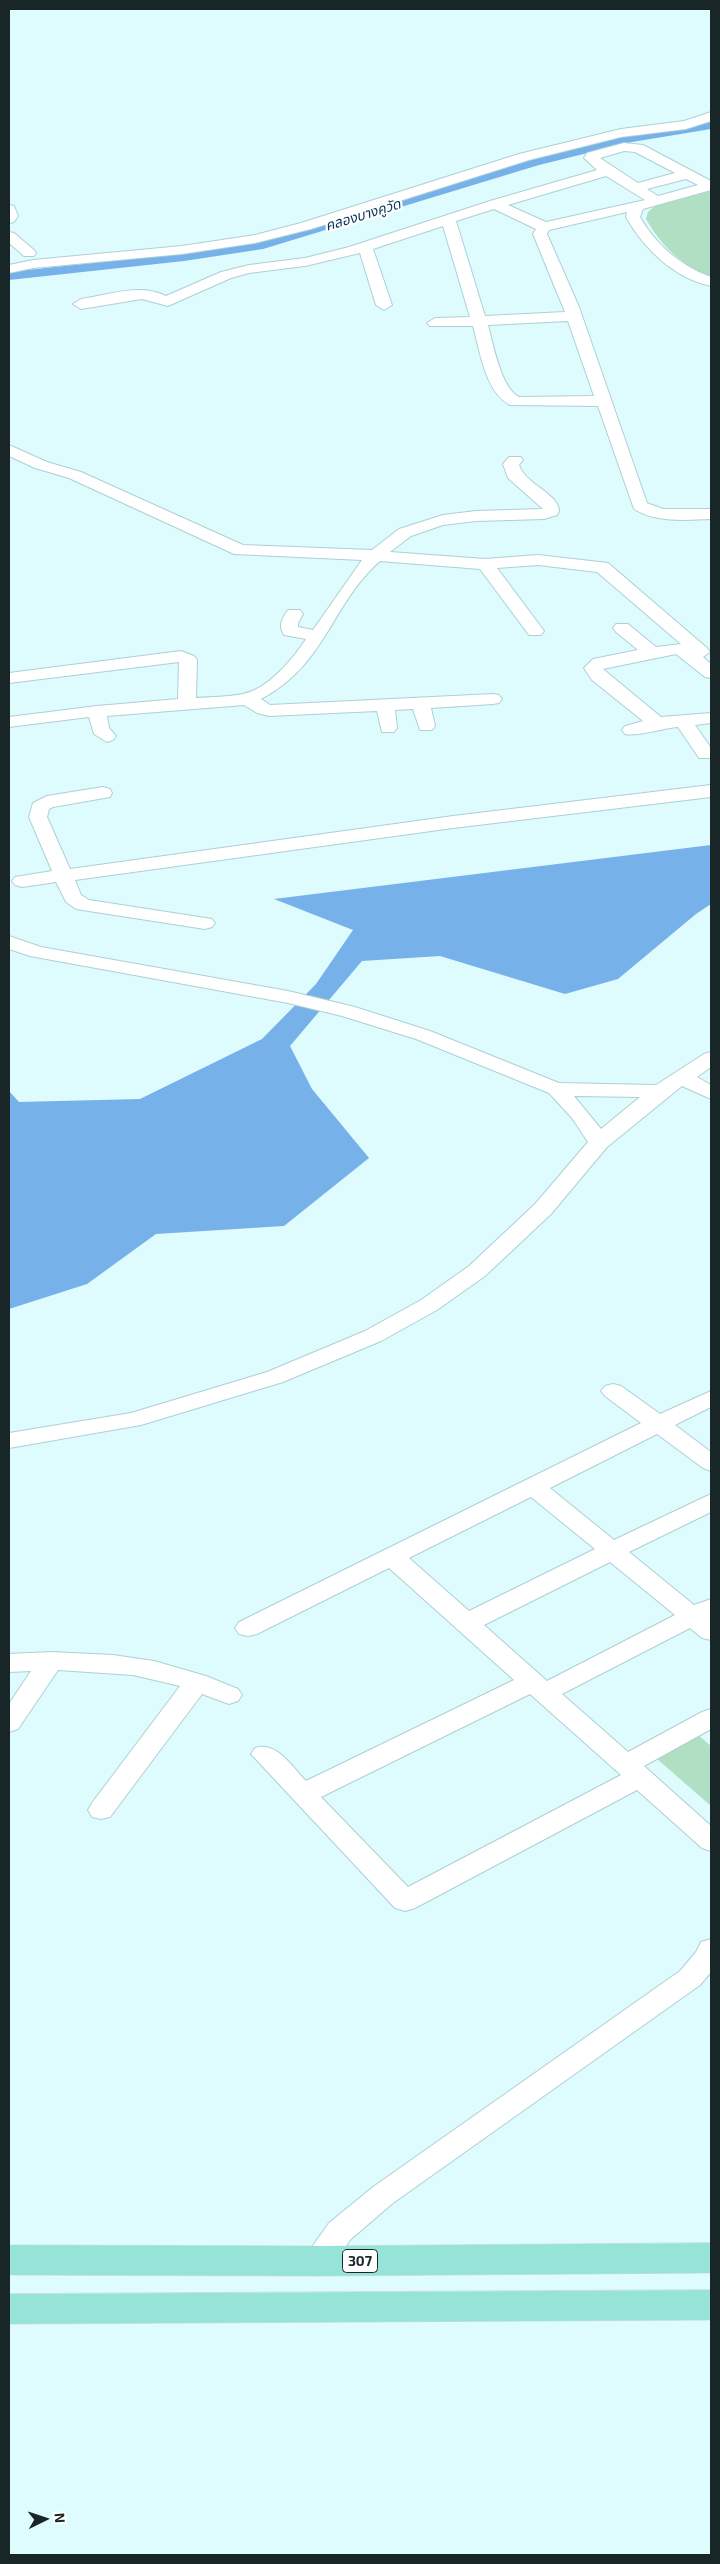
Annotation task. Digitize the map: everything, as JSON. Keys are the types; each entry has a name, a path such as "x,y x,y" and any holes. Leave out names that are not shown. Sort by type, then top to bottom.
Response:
{"main road":[{"name":"307","path":"9,2260 317,2261 711,2258"},
{"path":"9,2309 711,2305"}],"street":[{"path":"9,269 34,264 182,250 255,239 306,226 524,157 621,133 686,124 711,116"},
{"path":"657,201 608,171 591,158 592,156 629,147 638,148 711,186"},
{"path":"81,304 139,294 151,294 163,301 168,301 226,275 248,269 313,261 365,247 495,204 608,171"},
{"path":"635,188 688,174"},
{"path":"495,204 544,227 637,206 711,186"},
{"path":"637,206 633,217 638,227 669,260 695,276 711,282"},
{"path":"9,209 11,216 9,219"},
{"path":"448,219 498,384 508,398 525,403 603,400"},
{"path":"544,227 540,234 574,316 640,506 644,510 660,514 711,514"},
{"path":"9,236 29,253"},
{"path":"365,247 384,305"},
{"path":"435,324 574,316"},
{"path":"9,450 41,465 75,475 240,550 375,554 485,564 538,560 602,567 701,652"},
{"path":"9,722 97,711 248,699 268,691 300,663 352,583 375,554 408,530 455,517 486,514 544,514 551,511 551,506 514,475 511,464 515,460"},
{"path":"485,564 535,631"},
{"path":"294,614 289,623 290,631 317,636"},
{"path":"622,628 651,652"},
{"path":"657,723 598,676 593,668 599,663 680,648 711,673"},
{"path":"9,678 181,656 188,660 187,704"},
{"path":"248,699 263,709 269,710 492,699"},
{"path":"421,703 426,726"},
{"path":"385,705 388,728"},
{"path":"97,711 100,730 107,736"},
{"path":"631,730 657,723 711,718"},
{"path":"684,722 706,754"},
{"path":"22,881 454,822 711,791"},
{"path":"102,793 41,804 38,817 73,898 83,905 205,923"},
{"path":"9,942 37,952 288,997 348,1010 423,1035 556,1088 660,1091"},
{"path":"9,1440 133,1420 275,1377 373,1336 429,1305 477,1271 543,1209 599,1142 660,1091 711,1058"},
{"path":"682,1077 711,1093"},
{"path":"556,1088 580,1114 599,1142"},
{"path":"612,1391 660,1424 711,1463"},
{"path":"248,1628 711,1398"},
{"path":"534,1487 612,1551 702,1612 711,1632"},
{"path":"466,1623 711,1502"},
{"path":"392,1557 711,1841"},
{"path":"303,1794 702,1612"},
{"path":"9,1723 51,1661"},
{"path":"9,1663 51,1661 155,1670 197,1682 228,1695"},
{"path":"101,1810 197,1682"},
{"path":"264,1754 405,1901 632,1771 711,1718"},
{"path":"317,2261 340,2231 382,2195 690,1978 709,1956 711,1949"}],"green space":[{"path":"711,191 711,276 691,267 673,254 658,238 646,219 648,212 655,206"},
{"path":"698,1735 711,1746 711,1806 656,1758"}],"water":[{"path":"711,845 711,904 696,914 618,979 565,994 440,956 362,961 290,1046 312,1089 369,1158 284,1226 156,1234 87,1284 9,1309 9,1091 19,1102 140,1099 262,1039 316,984 353,930 274,899"}],"waterway":[{"name":"คลองบางคูวัด","path":"9,276 184,257 263,245 535,162 632,138 711,125"}]}
